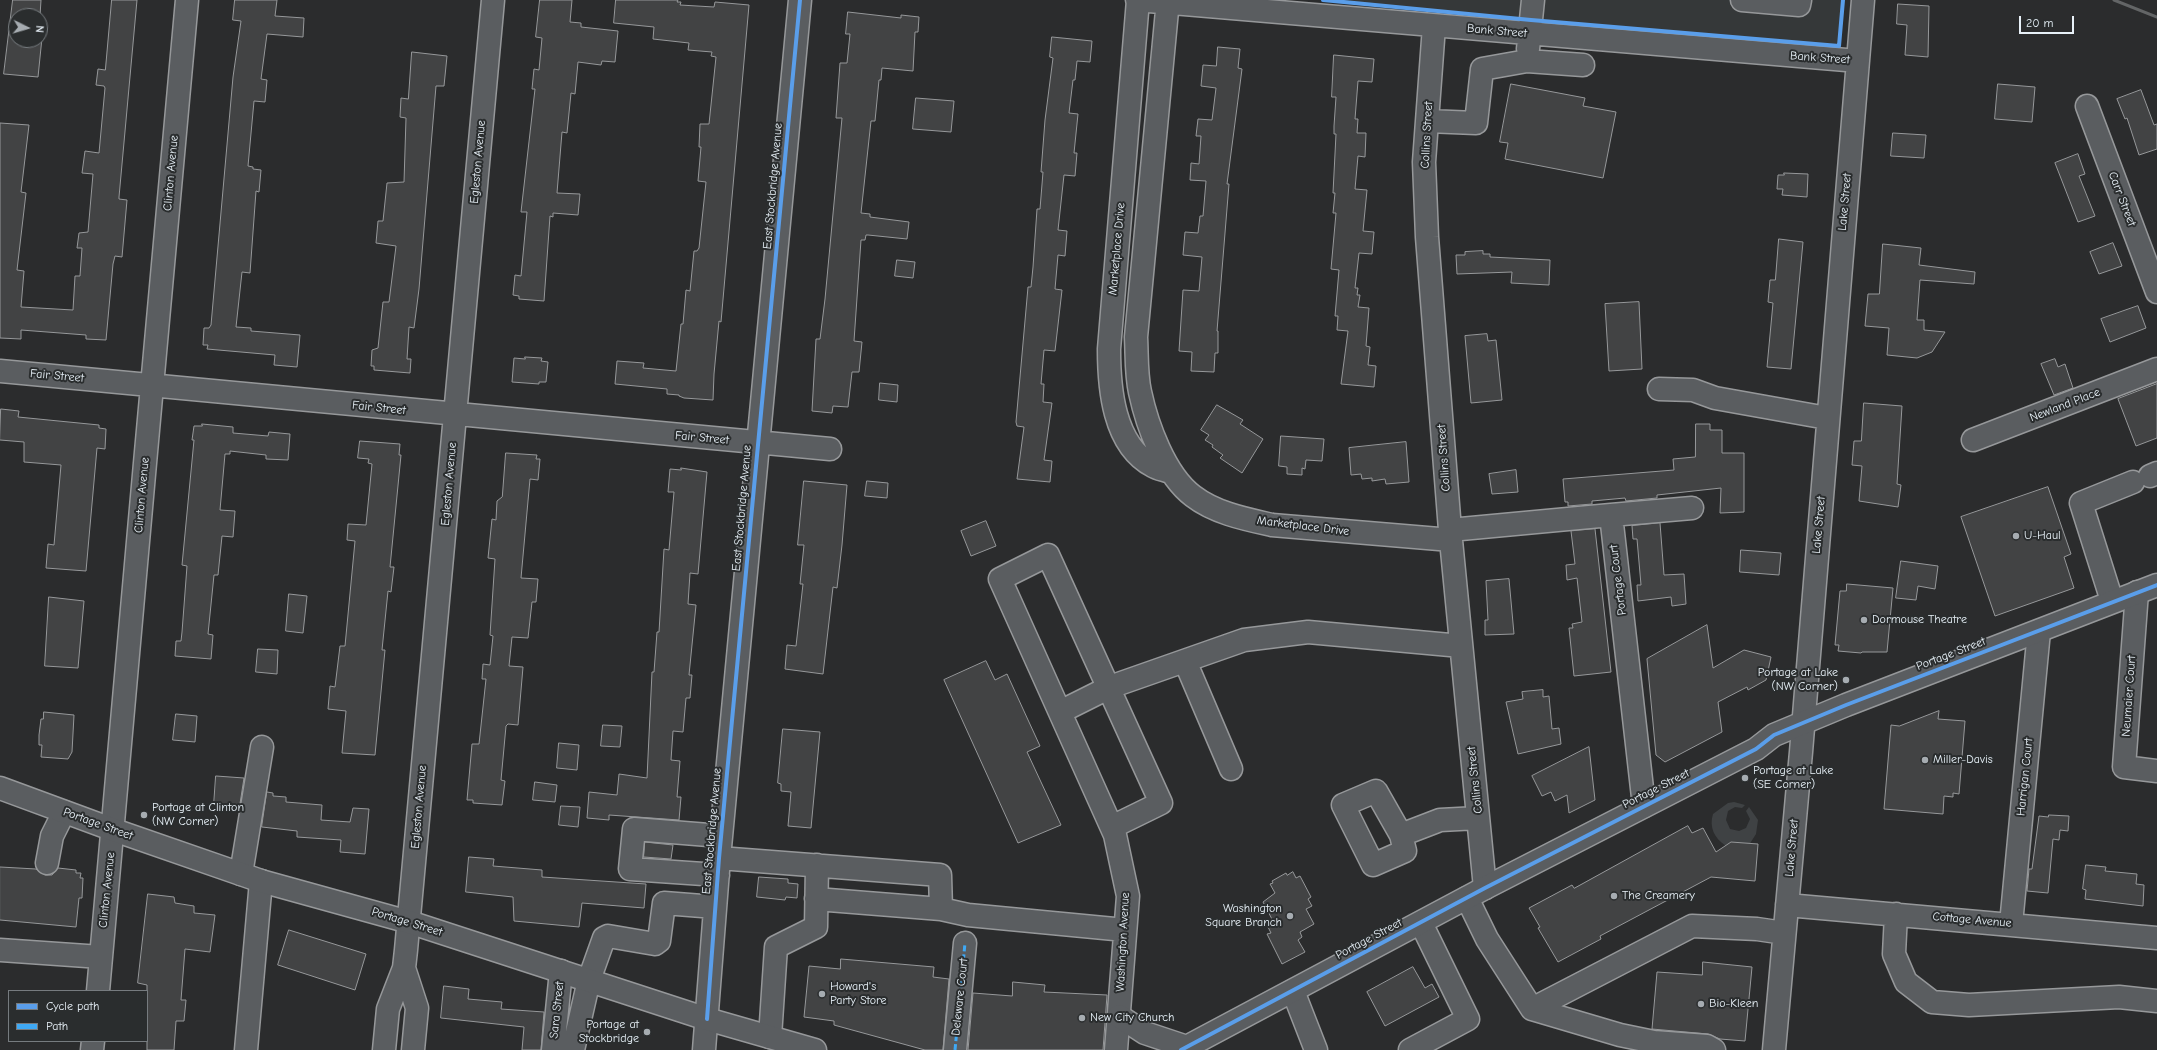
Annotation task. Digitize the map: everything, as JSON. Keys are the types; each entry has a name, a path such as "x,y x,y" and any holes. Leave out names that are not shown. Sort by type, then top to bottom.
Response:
{"street":[{"name":"Clinton Avenue","path":"98,990 114,830 151,385 187,0"},
{"name":"Egleston Avenue","path":"384,1050 388,1009 404,968 409,922 493,0"},
{"name":"East Stockbridge Avenue","path":"704,1050 721,836 800,0"},
{"name":"Bank Street","path":"1138,0 1168,1 1434,26 1858,61"},
{"name":"Marketplace Drive","path":"1138,0 1109,349 1110,389 1120,424 1138,454 1152,466 1170,472"},
{"path":"1527,61 1533,0"},
{"path":"1742,0 1799,5 1800,0"},
{"name":"Lake Street","path":"1774,1050 1803,723 1827,418 1863,0"},
{"name":"Marketplace Drive","path":"1168,1 1136,337 1140,392 1148,420 1170,472 1192,495 1215,508 1243,518 1272,525 1450,535"},
{"name":"Collins Street","path":"1434,26 1424,162 1427,237 1450,535 1478,818 1476,893"},
{"path":"1427,121 1476,123 1482,69 1527,61 1583,65"},
{"name":"Carr Street","path":"2087,106 2157,292"},
{"name":"Newland Place","path":"1973,440 2157,369"},
{"name":"Fair Street","path":"0,371 455,415 830,449"},
{"path":"1659,389 1693,390 1715,398 1827,418"},
{"path":"2112,601 2081,503 2147,477"},
{"path":"1450,535 1611,515 1692,508"},
{"name":"Portage Court","path":"1611,515 1644,806"},
{"name":"Washington Avenue","path":"1110,688 1048,555 1000,579 1114,831 1128,896 1116,1050"},
{"name":"Portage Street","path":"1184,1049 1476,893 1756,748 1774,735 2112,601 2157,585"},
{"name":"Neumaier Court","path":"2137,592 2124,767 2157,771"},
{"name":"Harrigan Court","path":"2011,924 2039,631"},
{"path":"1060,712 1110,688 1244,640 1308,632 1461,646"},
{"path":"1185,661 1231,769"},
{"path":"1110,688 1161,803 1114,831"},
{"path":"246,1050 251,877 262,747"},
{"name":"Portage Street","path":"0,789 251,877 409,922 707,1019 815,1050"},
{"path":"47,863 52,836 64,812"},
{"path":"1400,835 1440,820 1478,818"},
{"path":"721,836 634,829 630,869 817,865 940,875 941,909"},
{"path":"770,1037 776,947 816,927 817,865"},
{"path":"1476,893 1487,939 1532,1008 1620,1035 1654,1042 1706,1046 1714,1050"},
{"path":"816,899 941,909 968,915 1125,930"},
{"path":"573,1050 589,980 606,936 658,943 664,902 716,907"},
{"name":"Cottage Avenue","path":"1786,905 2157,938"},
{"path":"1896,914 1894,954 1906,982 1932,1002 1969,1004 2119,997 2157,1001"},
{"path":"1410,1050 1468,1019 1421,923"},
{"path":"1532,1008 1692,926 1757,929 1784,933"},
{"name":"Deleware Court","path":"955,1050 965,943"},
{"path":"0,950 101,957"},
{"name":"Egleston Avenue","path":"404,968 417,1008 413,1050"},
{"name":"Sara Street","path":"553,1050 561,971"},
{"path":"1293,991 1316,1050"},
{"path":"1119,1016 1145,1033 1184,1049"}],"shaded area":[{"path":"1323,0 1843,0 1839,46"},
{"path":"1734,802 1745,805 1742,808 1735,807 1728,811 1726,820 1730,829 1739,831 1746,828 1750,819 1746,811 1749,807 1758,820 1756,834 1749,845 1726,846 1718,839 1712,828 1713,814 1728,803"}],"building":[{"path":"13,0 41,0 40,8 12,8"},
{"path":"112,0 137,0 119,197 119,199 127,200 122,257 115,256 113,264 106,340 86,339 86,335 21,330 21,339 0,338 0,123 29,125 21,192 26,193 17,270 24,271 21,307 73,310 75,276 80,276 82,248 77,248 79,233 88,232 93,174 82,173 85,151 99,153 105,88 104,86 96,85 98,69 105,70"},
{"path":"235,0 277,0 275,16 304,18 303,37 267,34 261,79 267,80 265,102 254,101 248,166 253,167 253,169 261,170 259,192 256,191 250,273 242,272 236,327 251,328 251,331 300,335 297,367 274,365 275,355 207,349 208,345 203,345 204,328 209,328 211,325 233,77 241,21 233,20"},
{"path":"540,0 572,0 570,22 581,23 581,27 618,31 615,62 602,61 601,65 578,62 575,94 571,93 567,133 562,132 557,193 580,194 578,215 553,213 553,217 550,216 544,301 519,299 519,296 513,295 515,275 521,276 527,212 521,212 535,89 532,89 534,69 539,70 542,38 536,37"},
{"path":"616,0 678,0 677,2 681,2 680,5 714,7 715,2 749,5 721,322 719,321 714,374 713,400 684,398 679,395 667,394 667,389 615,384 617,361 644,363 643,368 676,371 686,290 690,291 694,251 697,251 699,248 706,182 698,181 701,147 699,147 700,124 709,124 716,57 711,56 712,52 688,50 689,43 653,39 654,27 614,23"},
{"path":"1898,4 1929,6 1928,57 1905,55 1907,25 1897,24"},
{"path":"848,12 901,18 901,15 919,17 918,32 915,32 913,71 882,68 881,80 879,80 875,121 871,121 861,213 870,214 870,217 909,222 907,239 866,235 865,240 861,240 854,341 862,342 859,372 852,372 848,407 833,406 832,413 812,411 816,339 820,339 825,299 842,118 836,118 840,63 847,63 850,34 846,34"},
{"path":"1052,37 1092,41 1090,62 1077,61 1075,80 1073,80 1069,113 1078,114 1074,153 1077,153 1075,176 1064,175 1058,230 1067,231 1065,256 1058,255 1055,289 1062,290 1055,351 1044,350 1041,384 1044,384 1043,402 1052,403 1044,460 1052,461 1050,482 1017,479 1024,427 1017,426 1016,422 1028,287 1031,287 1037,209 1040,209 1045,120 1053,58 1050,57"},
{"path":"8,41 8,48 41,48 38,77 4,74"},
{"path":"1218,47 1240,49 1238,68 1242,69 1227,184 1229,184 1217,331 1218,353 1215,353 1214,372 1191,371 1192,352 1179,351 1183,290 1199,291 1202,257 1183,255 1185,232 1198,233 1200,216 1203,216 1206,181 1190,180 1191,163 1199,164 1201,136 1196,136 1198,119 1212,120 1216,88 1201,86 1203,65 1216,66"},
{"path":"412,52 447,56 444,86 436,86 419,289 414,328 409,327 407,359 411,359 410,373 374,370 374,366 371,366 372,350 378,348 383,302 389,302 396,246 376,243 378,221 383,221 387,183 404,182 406,118 400,117 401,98 408,99"},
{"path":"1334,55 1374,59 1372,82 1358,81 1355,119 1358,119 1357,133 1366,133 1365,157 1358,156 1355,189 1367,190 1363,231 1374,232 1372,254 1359,253 1355,288 1358,288 1357,295 1360,295 1358,307 1369,308 1366,346 1370,347 1368,365 1376,366 1374,387 1341,384 1348,331 1337,330 1338,316 1335,316 1339,270 1331,269 1336,213 1333,213 1335,193 1333,193 1336,134 1334,134 1334,126 1336,97 1332,97"},
{"path":"1511,84 1585,98 1583,106 1616,112 1603,178 1505,159 1508,143 1500,142"},
{"path":"1998,84 2035,87 2032,122 1995,119"},
{"path":"2141,90 2154,125 2157,124 2157,149 2139,155 2127,118 2125,119 2117,99"},
{"path":"916,98 954,101 951,132 913,129"},
{"path":"1893,133 1926,135 1924,158 1891,156"},
{"path":"2078,154 2085,174 2079,176 2095,216 2078,222 2055,163"},
{"path":"1784,173 1808,174 1807,197 1782,195 1783,189 1777,189 1778,175 1784,175"},
{"path":"1779,239 1803,242 1791,369 1767,367 1773,303 1768,302 1770,280 1775,280"},
{"path":"2113,243 2122,266 2099,274 2090,252"},
{"path":"1883,244 1921,248 1919,265 1975,272 1974,284 1920,280 1917,320 1924,320 1924,330 1945,332 1932,352 1917,358 1887,355 1889,328 1865,326 1868,294 1879,294"},
{"path":"1483,251 1483,254 1490,254 1490,257 1550,260 1549,285 1511,283 1512,272 1457,274 1456,255 1465,255 1465,252"},
{"path":"897,260 915,262 913,278 895,276"},
{"path":"1639,302 1642,369 1609,371 1605,304"},
{"path":"2138,306 2146,328 2110,342 2101,319"},
{"path":"1487,334 1488,341 1496,340 1502,400 1471,403 1465,336"},
{"path":"525,357 542,358 541,361 548,362 546,382 539,382 539,384 512,382 514,358 525,359"},
{"path":"2055,359 2058,367 2065,364 2073,388 2054,395 2041,364"},
{"path":"880,383 898,385 897,402 879,400"},
{"path":"2157,384 2157,438 2136,446 2118,399"},
{"path":"1864,403 1902,406 1897,484 1901,485 1898,507 1859,501 1862,466 1852,465 1854,441 1861,441"},
{"path":"1217,405 1243,420 1240,424 1263,439 1242,473 1220,458 1223,455 1212,447 1213,445 1205,440 1209,435 1201,430"},
{"path":"1,409 19,411 18,417 99,425 99,428 106,429 105,449 97,448 86,571 46,568 48,544 54,545 61,465 24,462 24,442 0,440"},
{"path":"202,424 233,427 233,433 268,436 269,432 290,434 288,460 266,459 266,455 230,451 230,454 225,454 220,510 235,511 233,537 222,536 218,575 214,575 208,634 213,635 211,659 175,656 176,641 181,641 182,632 187,566 182,565 194,440 192,440 194,426 202,426"},
{"path":"1696,424 1710,424 1710,430 1722,430 1722,453 1744,453 1744,512 1720,513 1721,488 1657,495 1657,498 1626,501 1625,498 1592,501 1592,504 1568,506 1568,502 1565,502 1563,479 1674,470 1673,459 1695,457"},
{"path":"1281,436 1324,439 1322,461 1306,460 1305,469 1302,468 1302,475 1287,474 1287,467 1279,466"},
{"path":"360,441 400,444 399,455 401,455 390,567 394,567 391,592 388,591 382,650 385,650 375,755 342,753 346,711 328,709 330,686 335,687 340,646 345,646 355,541 347,540 348,524 366,525 372,464 368,463 369,459 358,458"},
{"path":"1406,442 1409,482 1386,484 1385,479 1372,481 1372,478 1362,479 1361,474 1351,475 1349,448"},
{"path":"506,453 537,455 536,459 540,459 538,480 530,479 521,578 538,579 536,602 532,602 528,638 512,637 509,666 523,667 518,725 508,724 506,726 501,780 505,781 502,805 473,803 473,800 467,800 472,744 479,744 486,679 482,679 483,664 490,665 493,636 490,635 495,559 488,558 492,519 496,520 497,501 502,497"},
{"path":"681,468 707,472 698,574 690,573 688,604 696,605 689,675 692,675 690,698 686,698 683,732 673,731 671,760 680,761 677,797 681,797 679,820 609,815 609,820 587,818 589,792 617,795 619,774 647,778 652,672 654,672 657,632 659,632 664,549 669,550 674,492 668,492 670,469 681,470"},
{"path":"1516,470 1518,492 1492,494 1489,474"},
{"path":"804,481 847,485 837,588 833,587 823,674 785,669 787,645 796,646 803,584 800,584 804,545 798,545"},
{"path":"867,481 888,483 887,498 865,496"},
{"name":"U-Haul","path":"2048,487 2071,554 2064,557 2074,588 1995,616 1961,517"},
{"path":"986,521 996,546 971,556 961,531"},
{"path":"1660,523 1664,575 1684,574 1686,604 1672,606 1671,597 1638,601 1637,585 1641,585 1637,539 1633,539 1632,526"},
{"path":"1595,529 1611,672 1574,676 1569,628 1573,628 1572,624 1582,622 1577,578 1567,580 1566,565 1575,564 1571,531"},
{"path":"1741,550 1781,553 1779,575 1740,572"},
{"path":"1901,561 1938,566 1935,589 1918,586 1916,600 1896,598"},
{"path":"1509,579 1514,634 1485,635 1485,620 1488,620 1486,581"},
{"name":"Dormouse Theatre","path":"1847,584 1893,588 1887,652 1861,653 1838,651 1839,645 1835,645 1840,591 1846,591"},
{"path":"289,594 307,596 303,633 286,631"},
{"path":"49,597 84,601 78,668 45,666"},
{"path":"1707,625 1713,668 1744,650 1771,657 1766,680 1748,690 1747,687 1718,702 1722,732 1665,762 1656,755 1647,659"},
{"path":"258,649 278,650 277,674 256,672"},
{"path":"986,661 995,680 1007,674 1040,746 1027,752 1061,825 1018,843 944,680"},
{"path":"1543,690 1543,697 1549,696 1552,729 1559,728 1561,744 1518,754 1506,702 1523,699 1522,692"},
{"name":"Miller-Davis","path":"1939,711 1938,719 1965,721 1959,794 1953,793 1953,797 1944,796 1943,814 1884,809 1891,725 1899,726"},
{"path":"44,712 74,715 72,752 68,759 41,757 42,745 39,745 39,735 41,719 43,719"},
{"path":"176,714 197,716 195,742 173,740"},
{"path":"603,725 622,726 620,747 601,746"},
{"path":"783,729 820,732 811,828 788,826 791,792 781,791 781,784 778,783"},
{"path":"559,743 579,745 577,770 557,768"},
{"path":"1589,747 1595,800 1569,813 1567,795 1555,801 1551,792 1542,796 1532,776"},
{"path":"216,776 244,778 239,810 217,809 217,805 214,805"},
{"path":"535,782 557,785 555,802 533,800"},
{"path":"267,792 273,793 273,796 286,797 286,802 322,805 321,820 350,822 353,808 369,809 365,854 340,852 341,840 297,837 297,831 262,827"},
{"path":"561,806 580,807 578,827 559,825"},
{"path":"2049,815 2069,816 2068,831 2060,830 2059,840 2053,839 2048,893 2027,891 2029,869 2032,869 2039,816 2048,817"},
{"name":"The Creamery","path":"1688,826 1692,833 1703,828 1716,852 1731,842 1758,844 1755,881 1711,877 1600,936 1601,939 1558,962 1538,928 1540,927 1529,908 1572,885 1574,888"},
{"path":"645,842 673,845 671,859 644,857"},
{"path":"469,857 494,859 493,866 542,870 542,877 646,884 644,908 582,903 579,927 514,921 513,897 466,892"},
{"path":"2086,865 2106,867 2105,871 2137,874 2136,884 2144,885 2143,906 2085,899 2086,890 2083,889"},
{"path":"0,867 36,869 45,875 52,875 58,868 76,870 76,873 81,873 80,878 83,878 82,898 79,898 76,927 0,920"},
{"name":"Washington Square Branch","path":"1293,872 1296,878 1300,876 1311,897 1308,899 1312,906 1306,909 1314,924 1300,932 1302,937 1298,940 1305,952 1282,964 1267,934 1271,933 1268,927 1274,923 1263,902 1275,893 1270,884 1273,883 1272,881 1286,873 1287,875"},
{"path":"759,877 788,879 788,883 798,884 797,898 786,897 785,900 757,897"},
{"path":"148,894 174,897 175,903 194,906 194,913 215,915 210,952 185,949 181,1000 186,1000 184,1021 176,1021 174,1050 147,1050 148,990 147,985 138,983"},
{"path":"289,930 366,954 355,990 278,965"},
{"path":"841,959 934,967 933,977 949,979 943,1050 925,1050 834,1025 834,1021 804,1017 809,966 840,969"},
{"name":"Bio-Kleen","path":"1703,962 1752,967 1745,1041 1720,1039 1708,1034 1652,1029 1657,972 1702,975"},
{"path":"1413,967 1425,988 1432,984 1439,997 1385,1026 1367,992"},
{"path":"1013,982 1045,985 1044,992 1107,995 1103,1050 968,1050 973,993 1012,996"},
{"path":"444,986 469,989 468,999 502,1002 501,1009 544,1012 541,1050 522,1050 524,1027 441,1018"}],"railway":[{"path":"2114,0 2157,17"}],"marked path":[{"path":"955,1050 965,943"}],"cycle path":[{"path":"707,1019 719,858 800,0"},
{"path":"1323,0 1531,20 1839,46 1843,0"},
{"path":"1181,1050 1485,888 1756,749 1774,735 1846,705 2157,585"}],"place":[{"name":"U-Haul","path":"2016,536"},
{"name":"Dormouse Theatre","path":"1864,620"},
{"name":"Portage at Lake (NW Corner)","path":"1846,680"},
{"name":"Miller-Davis","path":"1925,760"},
{"name":"Portage at Lake (SE Corner)","path":"1745,778"},
{"name":"Portage at Clinton (NW Corner)","path":"144,815"},
{"name":"The Creamery","path":"1614,896"},
{"name":"Washington Square Branch","path":"1290,916"},
{"name":"Howard's Party Store","path":"822,994"},
{"name":"Bio-Kleen","path":"1701,1004"},
{"name":"New City Church","path":"1082,1018"},
{"name":"Portage at Stockbridge","path":"647,1032"}]}
